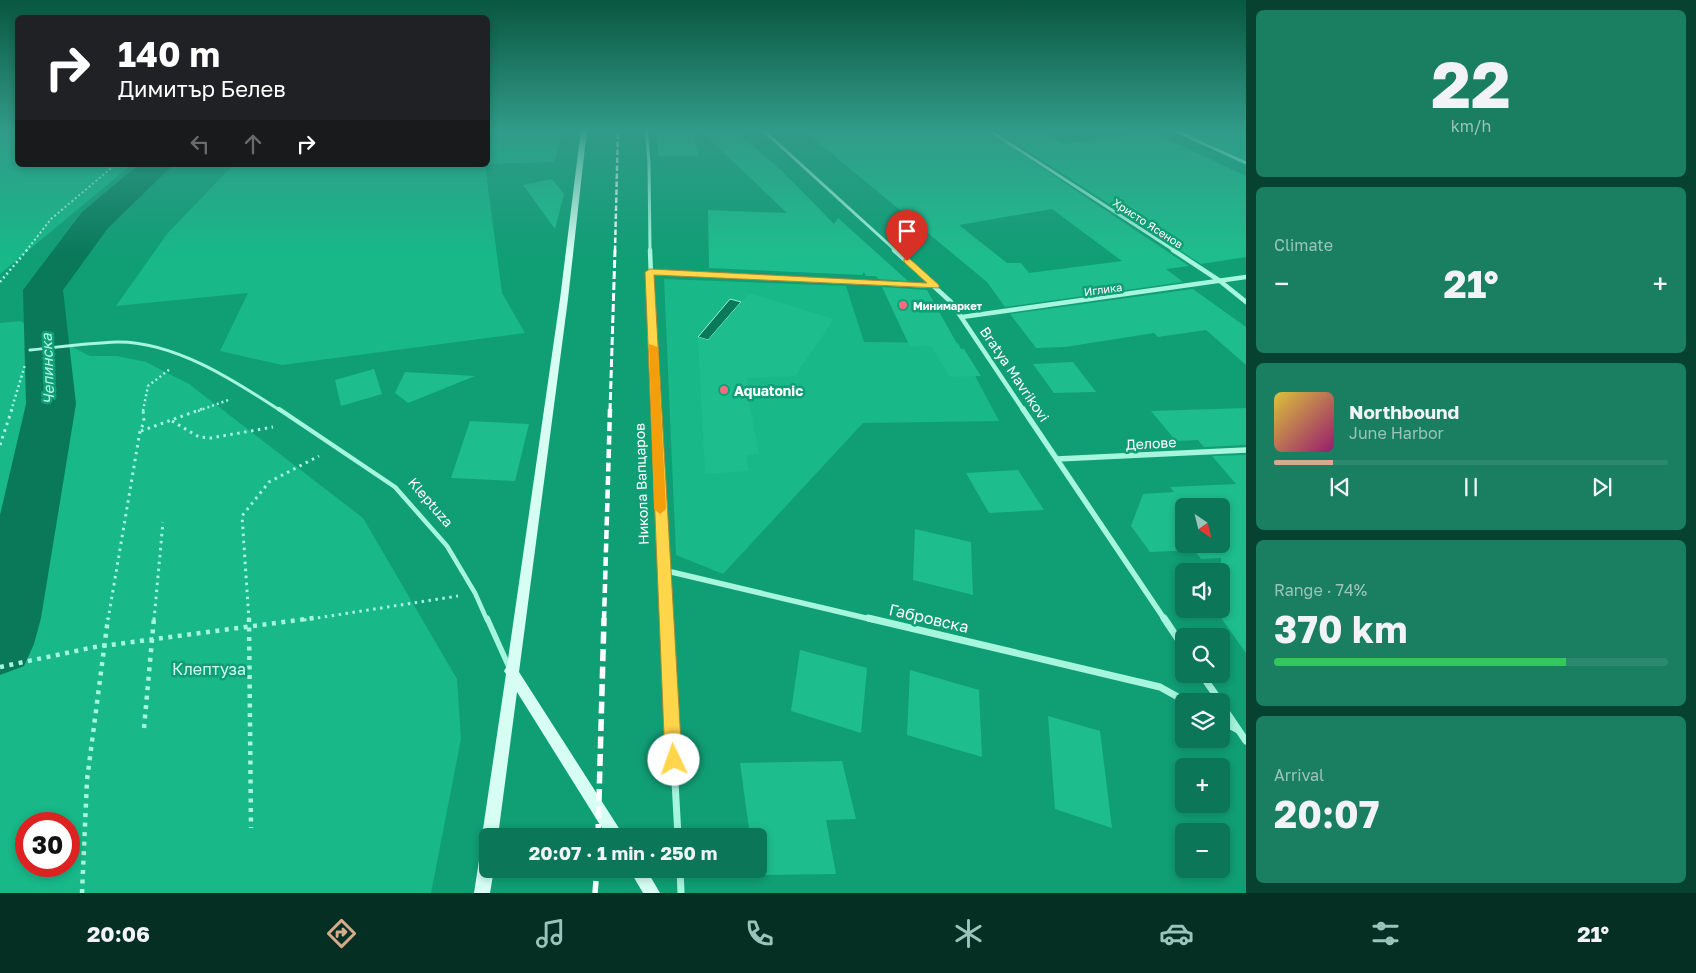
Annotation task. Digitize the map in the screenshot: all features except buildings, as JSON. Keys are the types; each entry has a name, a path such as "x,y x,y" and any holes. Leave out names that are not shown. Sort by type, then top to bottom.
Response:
{"street":[{"path":"491,828 564,299 579,171"},
{"name":"Никола Вапцаров","path":"649,171 650,272 663,570 678,828"},
{"name":"Bratya Mavrikovi","path":"807,171 936,286 962,317 1175,635"},
{"name":"Христо Ясенов","path":"1050,171 1220,281 1246,302"},
{"path":"650,272 936,286"},
{"name":"Иглика","path":"962,317 1246,277"},
{"name":"Делове","path":"1057,459 1246,450"},
{"name":"Габровска","path":"663,570 1160,687 1175,695"},
{"name":"Kleptuza","path":"512,671 611,828"},
{"path":"1230,716 1246,740"},
{"path":"1230,726 1240,731"},
{"path":"482,893 484,878"},
{"path":"643,878 652,893"},
{"path":"680,878 681,893"}],"lane":[{"name":"Kleptuza","path":"30,350 119,342 158,347 186,357 251,391 395,486 447,546 475,593 512,671"}],"path":[{"path":"0,282 15,269 43,227 70,202 99,181 109,171"},
{"path":"82,893 89,763 105,644 140,432 144,422 143,411 148,386 186,357"},
{"path":"0,445 10,423 18,382"},
{"path":"140,432 251,391"},
{"path":"172,421 198,437 211,438 297,423"},
{"path":"251,828 249,625 242,516 269,482 336,448"},
{"path":"144,728 163,522"},
{"path":"0,666 36,656 105,644 400,607 475,593"}],"green space":[{"path":"0,171 124,171 0,274"},
{"path":"228,171 486,171 502,293 525,333 282,365 220,351 248,293 116,306 167,234"},
{"path":"664,279 846,286 864,342 958,343 999,421 863,423 723,574 676,555"},
{"name":"Клептуза","path":"20,321 90,356 117,356 146,362 189,384 363,518 457,679 461,739 431,893 0,893 0,323"}],"shaded area":[{"path":"730,299 741,302 708,340 698,337"}],"waterway":[{"name":"Чепинска","path":"0,644 8,618 51,404 43,290 95,220 151,171"}],"railway":[{"path":"615,251 617,171"},
{"path":"610,411 615,250"},
{"path":"604,620 610,409"},
{"path":"598,828 604,618"},
{"path":"595,893 596,878"}],"slow traffic":[{"path":"653,347 660,509"}],"place":[{"name":"Минимаркет","path":"903,305"},
{"name":"Aquatonic","path":"724,390"}],"route":[{"path":"674,760 663,570 650,272 936,286 907,261"}]}
